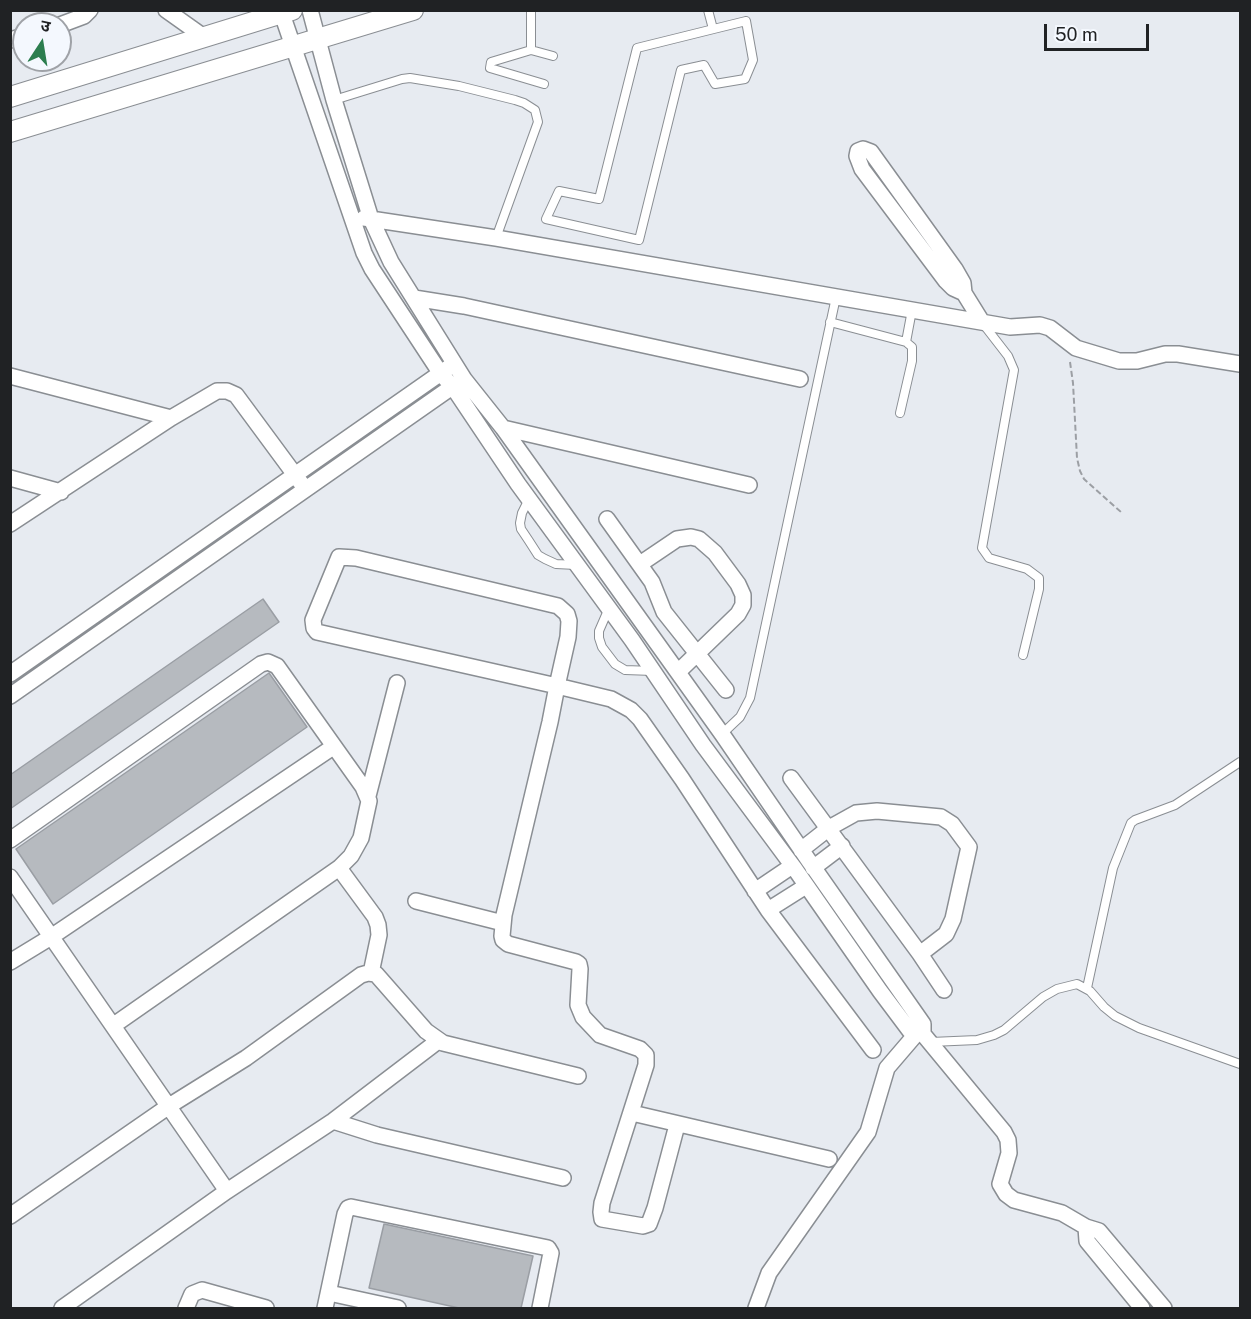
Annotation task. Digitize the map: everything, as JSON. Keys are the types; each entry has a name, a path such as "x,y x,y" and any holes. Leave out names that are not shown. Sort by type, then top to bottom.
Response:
{"street":[{"path":"72,20 84,16 90,10"},
{"path":"166,10 204,38"},
{"path":"310,10 334,100 371,219 391,262 454,364 458,383 530,499 880,991 910,1031 923,1037 1006,1135 1009,1153 1000,1184 1006,1194 1014,1200 1062,1213 1099,1232 1164,1308"},
{"path":"10,132 317,41 412,10"},
{"path":"10,97 287,12 293,48 368,262 441,374 458,383 503,428 722,734 923,1024 923,1037 887,1068 868,1132 770,1273 756,1308"},
{"path":"964,293 953,288 946,281 869,178 858,162 858,151 863,148 871,152 954,269 963,283 964,293 982,322"},
{"path":"351,215 1017,328 1040,325 1050,328 1066,342 1084,351 1119,361 1137,361 1158,355 1178,354 1240,364"},
{"path":"414,298 464,306 801,379"},
{"path":"10,674 454,364"},
{"path":"10,376 171,418"},
{"path":"10,696 458,383"},
{"path":"10,524 171,418 213,393 222,391 237,395 306,489"},
{"path":"503,428 749,485"},
{"path":"10,478 61,492"},
{"path":"607,519 652,582 664,612 726,690"},
{"path":"640,564 677,539 691,537 706,543 738,584 744,600 738,614 678,672"},
{"path":"677,1125 649,1224 643,1226 604,1220 601,1217 602,1203 647,1060 644,1052 600,1035 583,1017 577,998 579,964 563,957 504,942 502,936 503,923 557,686 568,637 569,621 563,609 356,558 342,556 336,559 313,620 317,632 557,686 611,699 624,705 640,719 768,910 873,1050"},
{"path":"10,840 266,662 277,666 368,796"},
{"path":"114,1025 339,868 351,856 361,838 369,808 368,796 397,683"},
{"path":"703,745 722,734"},
{"path":"10,962 51,937 333,747"},
{"path":"791,778 944,990"},
{"path":"801,850 829,828 856,813 877,811 941,817 952,824 969,847 952,924 946,934 920,954"},
{"path":"813,868 842,846"},
{"path":"755,891 792,866"},
{"path":"339,868 370,910 378,925 379,935 371,973"},
{"path":"10,877 227,1191"},
{"path":"768,910 806,886"},
{"path":"416,901 503,923"},
{"path":"10,1216 169,1106 246,1058 361,975 376,974 426,1031 438,1041 471,1052 578,1076"},
{"path":"62,1308 227,1191 333,1121 438,1041"},
{"path":"632,1113 829,1159"},
{"path":"333,1121 377,1135 563,1178"},
{"path":"325,1308 345,1214 351,1207 548,1248 551,1253 540,1308"},
{"path":"1086,1227 1087,1241 1142,1308"},
{"path":"186,1308 189,1297 195,1291 202,1290 266,1308"},
{"path":"329,1293 398,1308"}],"lane":[{"path":"531,10 531,50"},
{"path":"708,10 713,29"},
{"path":"746,21 753,60 745,80 715,84 704,65 681,70 639,240 546,219 559,191 600,199 637,48 713,29 746,21"},
{"path":"544,84 490,68 491,62 531,50 553,56"},
{"path":"334,100 410,78 459,86 515,100 535,110 538,122 496,238"},
{"path":"722,734 740,717 750,698 836,297"},
{"path":"906,342 912,310"},
{"path":"830,322 906,342 912,347 912,361 900,413"},
{"path":"982,322 1008,356 1014,370 982,548 989,558 1028,568 1039,578 1039,589 1023,655"},
{"path":"530,499 522,513 520,523 528,541 538,555 545,559 556,564 577,565"},
{"path":"609,608 599,631 602,647 615,664 625,670 653,671"},
{"path":"1087,988 1113,868 1131,824 1135,820 1176,805 1240,762"},
{"path":"923,1037 986,1038 1004,1030 1033,1003 1057,989 1077,984 1087,988 1109,1011 1130,1024 1240,1064"}],"path":[{"path":"1066,342 1073,383 1077,458 1080,471 1084,479 1121,512"}],"building":[{"path":"263,599 279,622 10,809 10,775"},
{"path":"269,673 307,727 53,904 16,849"},
{"path":"384,1224 533,1256 521,1308 459,1308 369,1288"}]}
